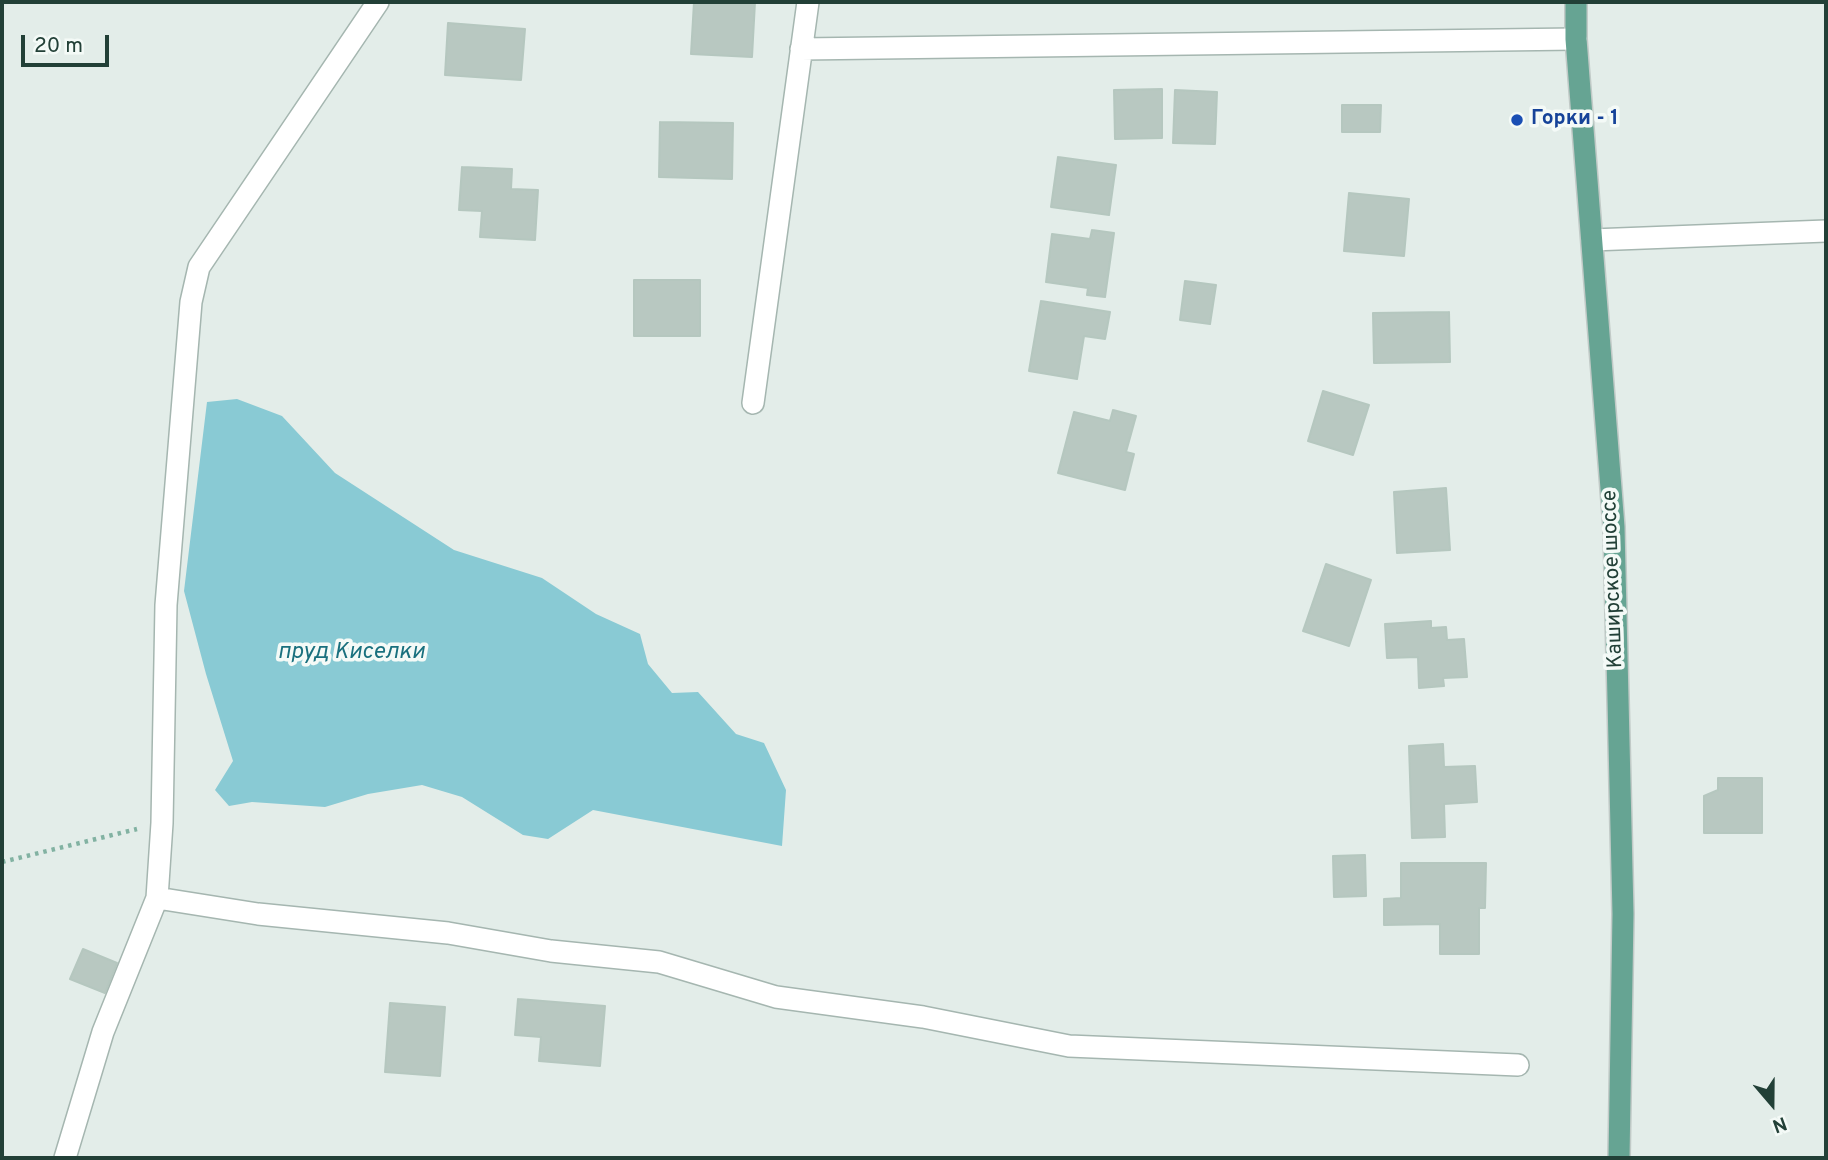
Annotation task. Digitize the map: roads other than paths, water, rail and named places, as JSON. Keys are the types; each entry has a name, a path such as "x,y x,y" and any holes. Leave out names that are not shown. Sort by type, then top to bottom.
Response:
{"main road":[{"name":"Каширское шоссе","path":"1576,2 1576,39 1614,527 1623,914 1619,1158"}],"street":[{"path":"65,1158 103,1032 157,898 162,823 166,605 191,302 199,267 378,2"},
{"path":"753,404 808,2"},
{"path":"801,49 1576,39"},
{"path":"1592,240 1826,231"},
{"path":"157,898 258,914 448,933 551,951 659,962 776,997 923,1017 1069,1046 1518,1065"}],"water":[{"name":"пруд Киселки","path":"237,399 282,416 335,473 454,550 542,578 596,614 640,634 648,664 672,693 698,692 736,734 764,743 786,790 782,846 593,810 548,839 523,835 462,797 422,785 368,794 325,807 252,802 229,806 215,790 233,761 184,591 207,402"}],"place":[{"name":"Горки - 1","path":"1517,120"}]}
